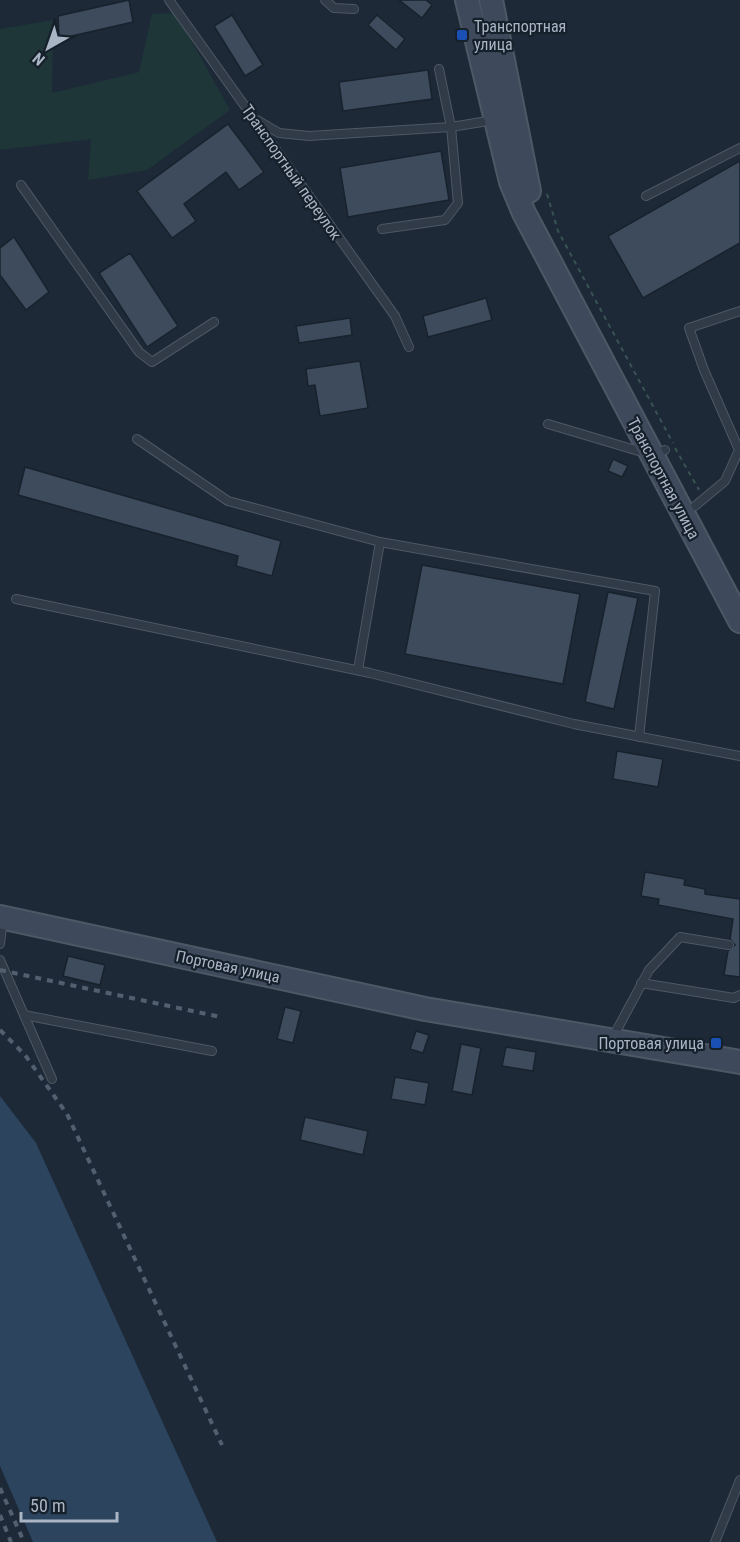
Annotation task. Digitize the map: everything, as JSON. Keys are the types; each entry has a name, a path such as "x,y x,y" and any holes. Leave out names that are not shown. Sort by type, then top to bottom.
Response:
{"main road":[{"name":"Транспортная улица","path":"467,0 511,182 524,213 658,453 699,502 740,590"},
{"name":"Транспортная улица","path":"490,0 530,193 740,621"},
{"name":"Портовая улица","path":"2,917 425,1009 740,1062"}],"lane":[{"name":"Транспортный переулок","path":"170,0 395,316 409,347"},
{"path":"325,0 334,8 354,9"},
{"path":"382,229 445,220 458,203 451,126 439,69"},
{"path":"253,117 279,133 309,136 451,126 495,120"},
{"path":"646,196 740,148"},
{"path":"21,184 139,352 152,362 214,322"},
{"path":"699,502 725,482 739,450 704,370 689,328 740,311"},
{"path":"548,424 658,453"},
{"path":"137,439 228,501 381,542 655,591 639,737"},
{"path":"358,670 381,542"},
{"path":"16,599 358,670 639,737 740,756"},
{"path":"0,945 2,917"},
{"path":"612,1040 649,969 680,937 729,945"},
{"path":"0,960 52,1079"},
{"path":"641,983 734,998 740,995"},
{"path":"24,1015 213,1051"},
{"path":"715,1542 740,1480"}],"path":[{"path":"546,192 558,231 699,502"}],"green space":[{"path":"176,13 230,110 147,170 88,180 91,139 0,150 0,29 53,20 52,93 139,72 152,14"}],"water":[{"path":"0,1096 36,1143 217,1542 33,1542 0,1466"}],"building":[{"path":"129,0 133,22 59,39 58,16"},
{"path":"399,0 426,0 432,5 422,18"},
{"path":"232,15 263,65 245,76 214,26"},
{"path":"377,15 405,39 396,50 368,25"},
{"path":"428,70 432,99 343,111 339,82"},
{"path":"228,124 264,172 239,190 226,172 184,204 196,221 172,238 137,191"},
{"path":"441,151 449,200 348,217 340,168"},
{"path":"740,161 740,243 643,298 608,236"},
{"path":"14,237 49,292 26,310 0,275 0,248"},
{"path":"130,253 178,326 147,347 99,273"},
{"path":"486,298 492,320 428,337 423,316"},
{"path":"350,318 352,335 299,343 296,326"},
{"path":"360,361 368,408 320,416 315,385 308,386 306,369"},
{"path":"613,459 628,466 622,477 608,471"},
{"path":"25,467 281,541 272,576 236,566 238,556 18,495"},
{"path":"422,565 580,594 563,684 405,654"},
{"path":"608,592 638,598 614,709 585,702"},
{"path":"617,751 663,759 658,787 613,779"},
{"path":"645,872 685,879 684,885 705,889 705,894 740,899 740,977 724,975 728,951 735,945 730,939 733,919 658,905 659,899 641,896"},
{"path":"68,956 105,965 100,985 63,976"},
{"path":"285,1007 301,1011 293,1043 277,1039"},
{"path":"416,1031 429,1035 423,1053 410,1049"},
{"path":"461,1044 481,1048 472,1095 452,1091"},
{"path":"506,1047 536,1052 533,1071 502,1066"},
{"path":"395,1077 429,1083 425,1105 391,1099"},
{"path":"305,1117 368,1131 363,1155 300,1140"}],"railway":[{"path":"0,970 221,1017"},
{"path":"0,1030 25,1055 67,1114 222,1445"},
{"path":"0,1488 24,1542"},
{"path":"0,1515 11,1542"}],"place":[{"name":"Транспортная улица","path":"462,35"},
{"name":"Портовая улица","path":"716,1043"}]}
